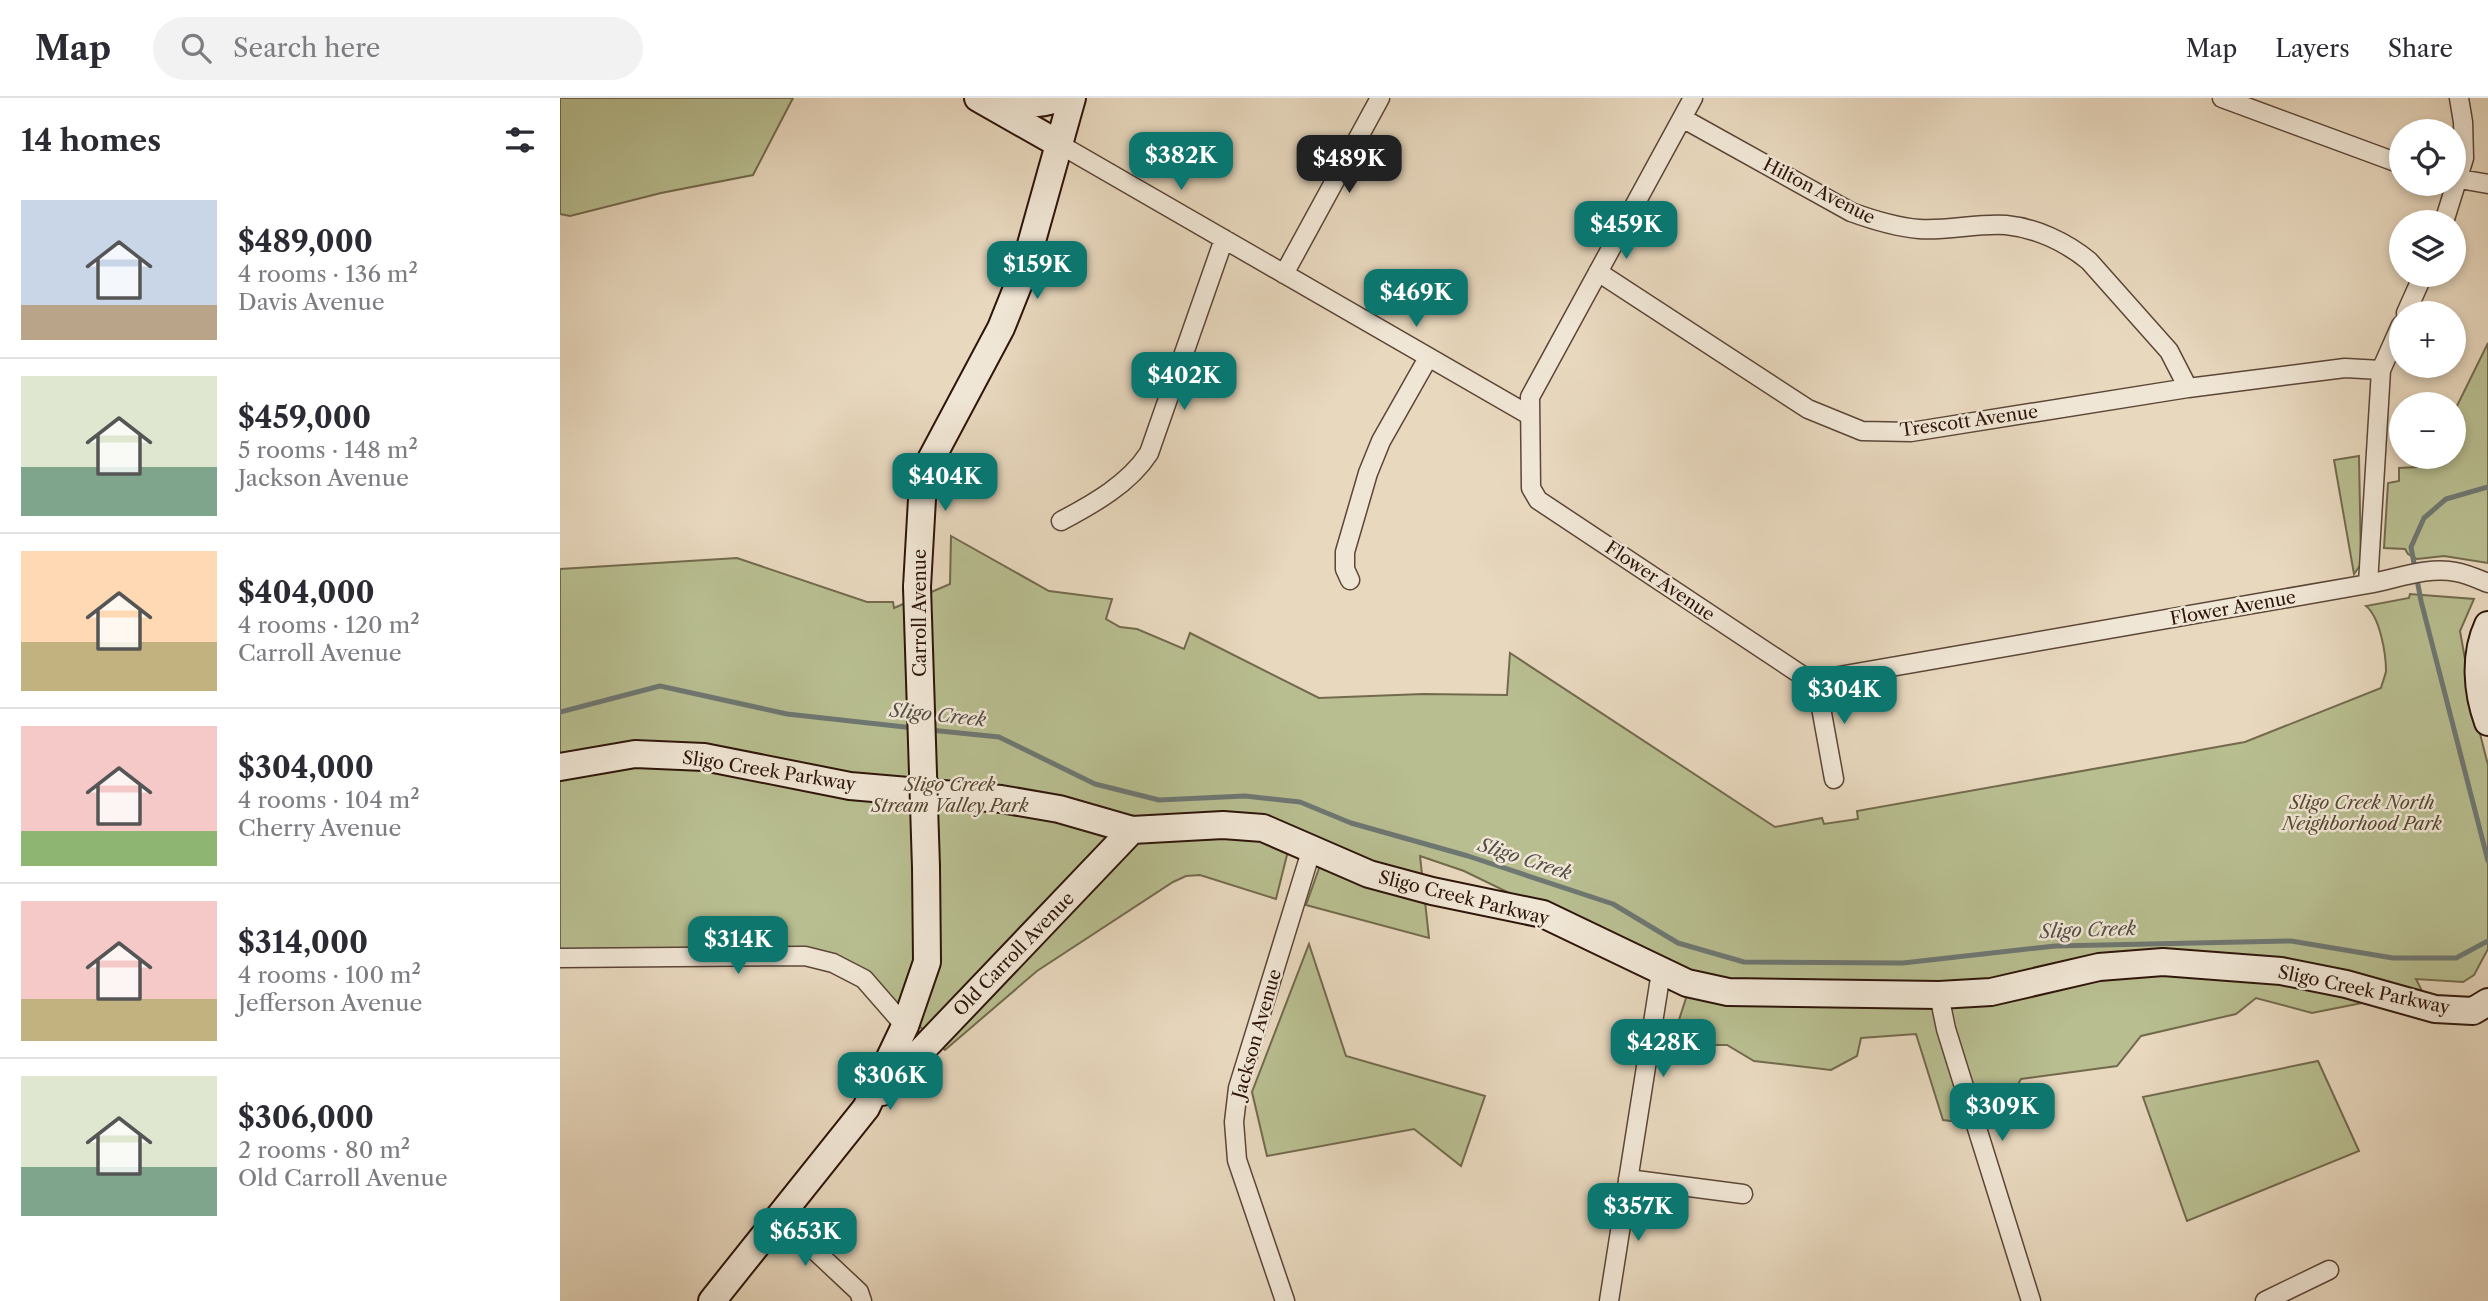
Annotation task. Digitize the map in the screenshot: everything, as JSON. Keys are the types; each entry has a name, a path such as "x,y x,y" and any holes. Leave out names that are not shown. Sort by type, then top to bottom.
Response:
{"street":[{"path":"979,98 1021,105 1044,104 1059,98"},
{"path":"979,98 1529,415 1530,397 1692,98"},
{"name":"Carroll Avenue","path":"712,1301 866,1108 905,1026 927,962 917,587 922,499 928,465 1001,328 1023,273 1073,98"},
{"path":"1284,274 1380,98"},
{"path":"2222,98 2389,160"},
{"path":"2459,98 2462,119"},
{"name":"Hilton Avenue","path":"1682,118 1851,212 1880,223 1920,229 2005,225 2034,231 2074,248 2089,261 2169,351 2188,388"},
{"path":"2466,180 2488,184"},
{"path":"1061,521 1132,475 1149,453 1224,239"},
{"name":"Trescott Avenue","path":"1598,272 1808,409 1862,430 1911,432 2188,388 2345,368 2381,370"},
{"path":"2368,584 2381,370 2389,352"},
{"path":"1350,580 1345,569 1345,552 1368,473 1381,441 1428,358"},
{"name":"Flower Avenue","path":"1529,415 1531,488 1538,500 1806,678 1816,680 2438,571 2455,572 2488,583"},
{"path":"2488,625 2478,663 2483,709 2488,722"},
{"path":"1816,680 1834,779"},
{"name":"Sligo Creek Parkway","path":"560,767 635,754 704,757 850,786 1001,799 1059,809 1132,830 1223,825 1263,828 1369,874 1432,891 1543,914 1687,983 1728,992 1939,995 1991,992 2099,967 2163,962 2281,971 2346,984 2435,1009 2473,1011 2488,1002"},
{"name":"Old Carroll Avenue","path":"866,1108 1132,830"},
{"name":"Jackson Avenue","path":"1285,1301 1237,1160 1234,1122 1238,1088 1312,848"},
{"path":"560,958 806,956 833,962 863,979 905,1026"},
{"path":"1609,1301 1661,972"},
{"path":"1939,995 1946,1029 2031,1301"},
{"path":"1628,1179 1743,1194"},
{"path":"778,1216 859,1292 862,1301"},
{"path":"2265,1301 2329,1270"}],"green space":[{"path":"560,98 793,98 753,175 661,193 570,216 560,214"},
{"path":"2488,343 2488,563 2444,556 2417,559 2405,549 2384,548 2388,483 2399,481 2399,469 2466,469 2466,392 2464,392"},
{"path":"2359,456 2361,564 2354,574 2334,460"},
{"name":"Sligo Creek Stream Valley Park","path":"951,536 1049,591 1112,599 1106,619 1120,627 1137,629 1184,649 1190,633 1319,698 1423,694 1507,695 1510,653 1775,827 1822,818 1824,824 1858,819 1857,811 2245,742 2381,688 2386,671 2383,646 2375,618 2366,606 2409,598 2410,594 2474,599 2460,631 2474,710 2488,765 2488,949 2474,975 2463,982 2416,979 2422,991 2312,1013 2256,998 2236,1014 2141,1036 2117,1066 2021,1079 1994,1126 1943,1120 1916,1034 1861,1038 1857,1056 1831,1070 1754,1061 1727,1045 1671,1045 1689,980 1464,871 1420,856 1429,938 1306,905 1322,860 1288,851 1276,899 1200,875 1186,876 1037,971 945,1050 858,969 810,956 560,958 560,569 737,558 867,602 893,602 894,608 950,584"},
{"path":"1309,944 1346,1056 1485,1096 1461,1166 1414,1129 1267,1156 1252,1092"},
{"path":"2318,1061 2359,1151 2187,1221 2143,1097"}],"waterway":[{"name":"Sligo Creek","path":"2488,487 2446,499 2424,518 2411,547 2421,601 2488,861"},
{"name":"Sligo Creek","path":"560,712 660,686 787,714 914,728"},
{"name":"Sligo Creek","path":"930,730 999,737 1095,784 1159,800 1245,796 1300,802 1351,823 1468,856 1613,904 1678,943 1744,962 1903,963 2055,946 2291,941 2393,958 2456,958 2488,941"}],"park label":[{"name":"Sligo Creek North Neighborhood Park","path":"2362,813"}]}
